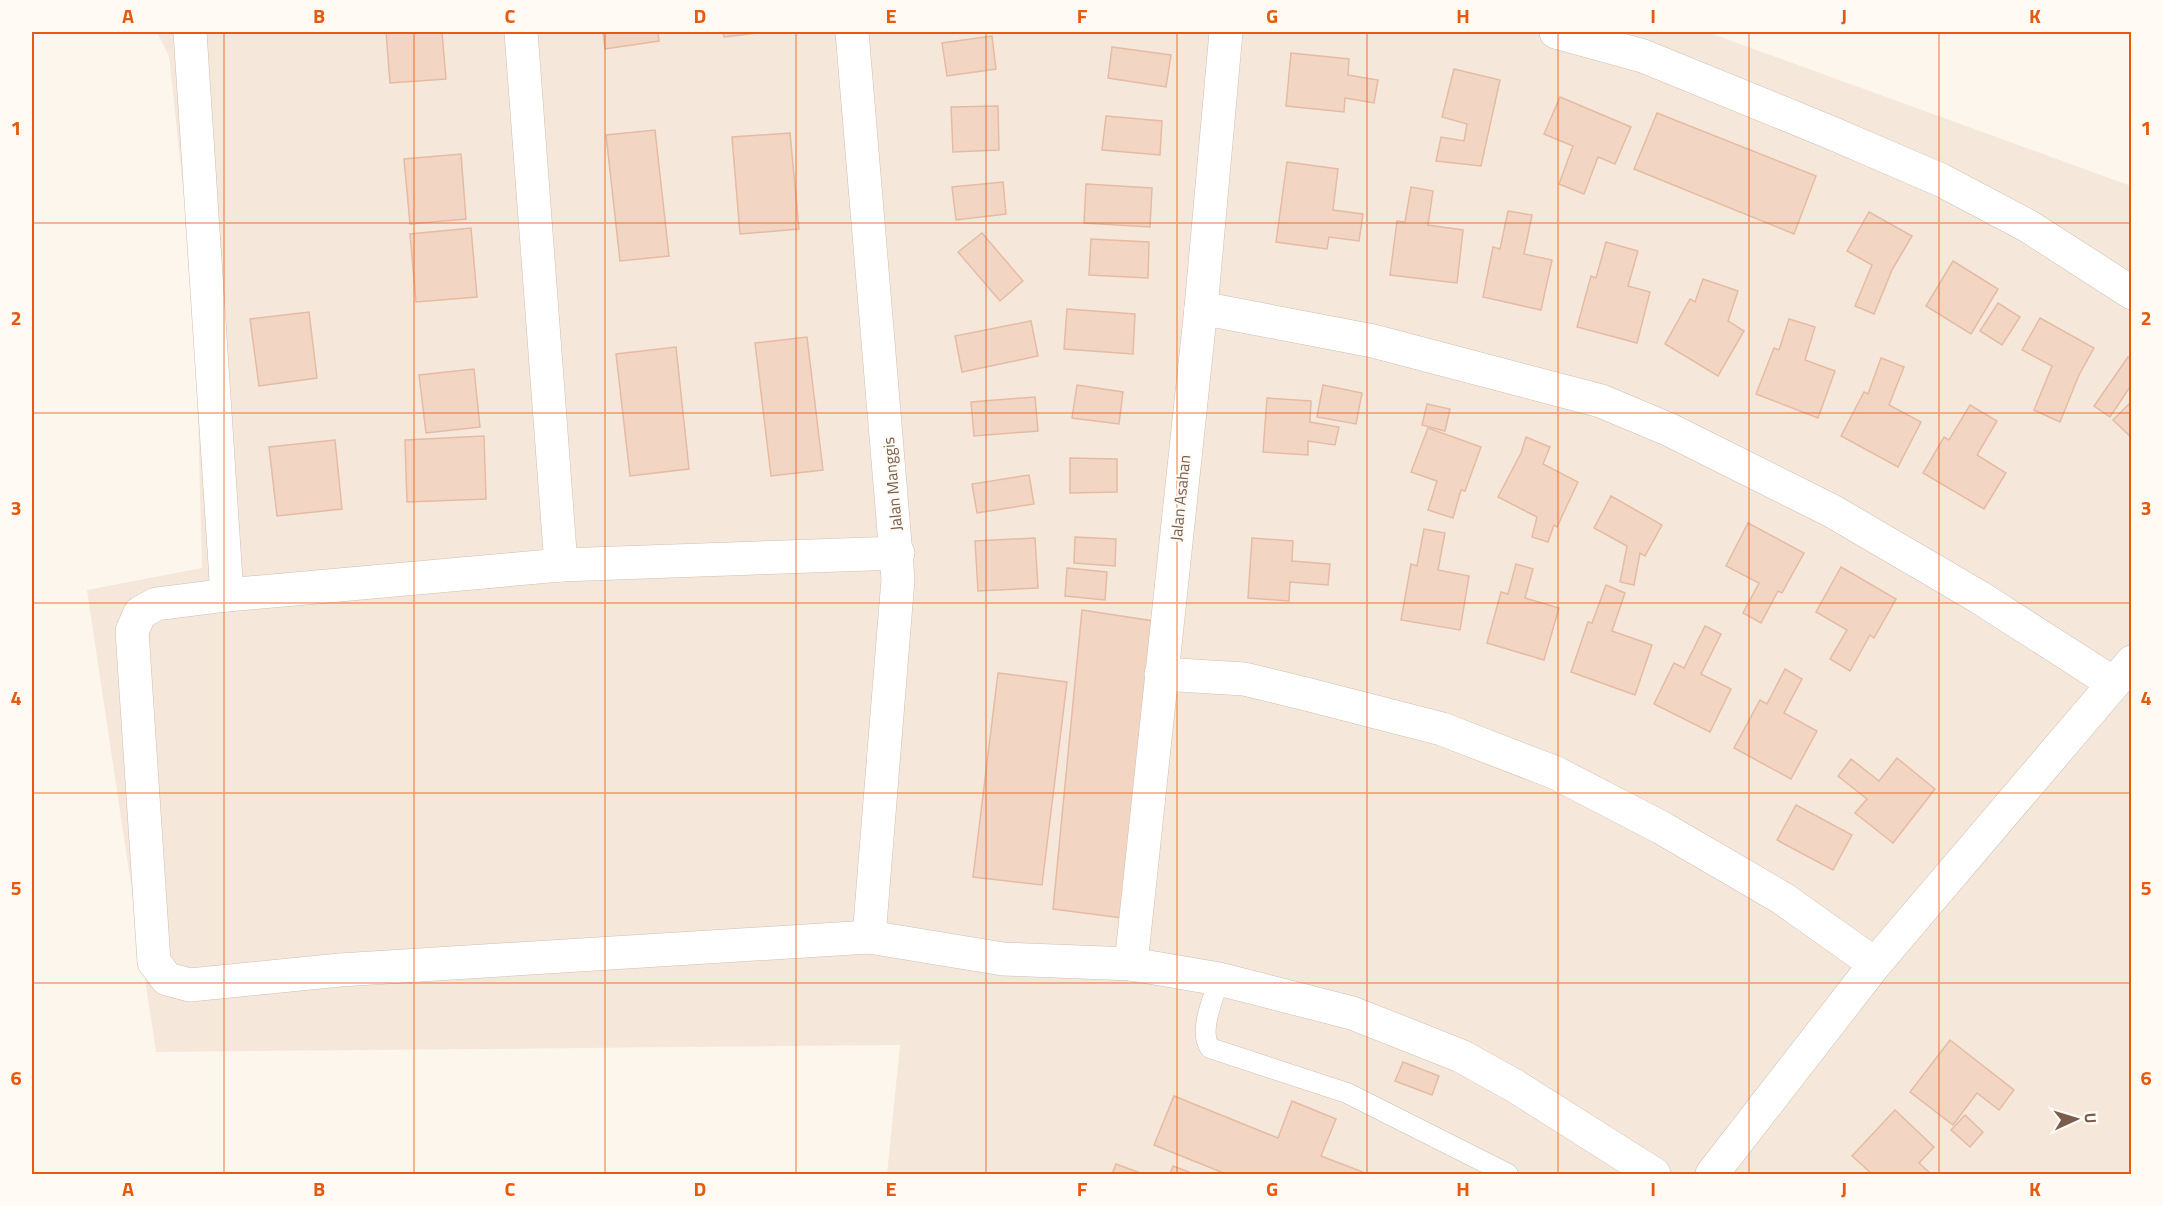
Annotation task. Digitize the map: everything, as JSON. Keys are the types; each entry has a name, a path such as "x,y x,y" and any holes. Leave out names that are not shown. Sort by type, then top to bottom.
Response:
{"street":[{"path":"190,32 227,595"},
{"path":"522,32 561,565"},
{"name":"Jalan Manggis","path":"852,32 898,579 868,937"},
{"name":"Jalan Asahan","path":"1131,964 1201,308 1226,32"},
{"path":"1556,32 1643,56 1941,180 2028,226 2132,293"},
{"path":"1201,308 1373,340 1601,401 1670,430 1832,511 1979,597 2122,673 1875,964 1712,1174"},
{"path":"897,553 561,565 227,595 156,604 140,613 132,631 154,962 167,979 190,985 340,970 868,937 1003,959 1131,964 1219,979 1352,1012 1461,1056 1515,1086 1654,1174"},
{"path":"1161,674 1244,679 1296,692 1442,729 1556,773 1662,828 1782,898 1875,964"}],"lane":[{"path":"1219,979 1205,1029 1206,1042 1210,1048 1347,1093 1508,1174"}],"shaded area":[{"path":"157,32 1707,32 2131,186 2131,1174 887,1174 900,1045 156,1052 87,590 202,568 195,300 169,56"}],"building":[{"path":"386,32 442,32 446,79 390,83"},
{"path":"603,32 658,32 659,41 605,49"},
{"path":"723,32 766,32 724,37"},
{"path":"992,36 996,69 947,76 942,43"},
{"path":"1112,47 1171,55 1166,87 1108,78"},
{"path":"1291,53 1349,59 1348,75 1378,80 1374,103 1345,98 1344,112 1286,106"},
{"path":"1454,69 1500,80 1481,166 1436,161 1441,137 1464,141 1467,124 1442,117"},
{"path":"1560,97 1631,127 1615,164 1598,157 1584,194 1559,184 1573,146 1544,134"},
{"path":"998,106 999,150 953,152 951,107"},
{"path":"1657,113 1816,176 1794,234 1634,169"},
{"path":"1106,116 1162,121 1160,155 1102,150"},
{"path":"655,130 669,256 620,261 606,135"},
{"path":"790,133 799,229 740,234 732,137"},
{"path":"461,154 466,219 410,224 404,159"},
{"path":"1287,162 1338,169 1333,210 1363,214 1359,241 1329,237 1327,249 1276,242"},
{"path":"1003,182 1006,214 956,220 952,187"},
{"path":"1086,184 1152,188 1150,227 1084,223"},
{"path":"1411,187 1433,191 1428,225 1463,230 1457,283 1390,275 1397,221 1405,222"},
{"path":"1508,211 1532,215 1524,254 1552,260 1541,310 1483,297 1493,247 1500,249"},
{"path":"1869,212 1912,236 1892,270 1874,314 1855,306 1872,265 1847,251"},
{"path":"471,228 477,297 416,302 410,234"},
{"path":"982,233 1023,281 1000,301 958,252"},
{"path":"1091,239 1149,242 1148,278 1089,275"},
{"path":"1606,242 1638,251 1628,286 1650,292 1637,343 1577,327 1591,276 1596,278"},
{"path":"1953,261 1998,289 1971,334 1926,306"},
{"path":"1703,279 1738,291 1728,321 1744,331 1718,376 1665,344 1690,299 1695,302"},
{"path":"1998,303 2020,317 2002,345 1980,331"},
{"path":"1067,309 1135,314 1133,354 1064,349"},
{"path":"309,312 317,378 259,386 250,319"},
{"path":"2040,318 2094,348 2079,375 2060,422 2034,410 2052,366 2022,350"},
{"path":"1789,319 1815,327 1805,360 1835,371 1818,418 1756,394 1774,348 1779,350"},
{"path":"1031,321 1038,356 962,372 955,336"},
{"path":"807,337 823,470 771,476 755,343"},
{"path":"676,347 689,469 630,476 616,354"},
{"path":"2128,357 2132,359 2132,384 2110,417 2094,406"},
{"path":"1881,358 1904,367 1889,405 1921,422 1898,467 1841,436 1864,392 1868,394"},
{"path":"474,369 480,427 426,433 419,375"},
{"path":"1077,385 1123,392 1119,424 1072,418"},
{"path":"1323,385 1362,393 1356,424 1317,417"},
{"path":"1035,397 1038,431 974,436 971,402"},
{"path":"1267,398 1311,401 1310,422 1339,427 1335,445 1308,441 1308,455 1263,452"},
{"path":"2132,401 2132,438 2113,420"},
{"path":"1427,404 1450,409 1445,431 1422,425"},
{"path":"1970,405 1997,421 1977,455 2006,473 1984,509 1923,473 1944,437 1949,440"},
{"path":"1428,428 1481,447 1465,491 1461,490 1453,518 1428,510 1437,481 1411,472"},
{"path":"484,436 486,499 407,502 405,440"},
{"path":"1526,437 1550,447 1543,464 1578,482 1557,527 1554,525 1548,542 1532,537 1537,517 1498,497 1521,453"},
{"path":"335,440 342,509 277,516 269,447"},
{"path":"1070,458 1117,459 1117,492 1070,493"},
{"path":"1029,475 1034,504 977,513 972,484"},
{"path":"1611,496 1662,525 1645,556 1640,553 1634,585 1620,582 1627,546 1594,528"},
{"path":"1748,523 1804,553 1782,593 1778,591 1761,623 1743,613 1759,583 1726,566"},
{"path":"1424,529 1445,533 1438,570 1469,576 1460,630 1401,620 1411,564 1417,566"},
{"path":"1075,537 1116,539 1115,566 1074,563"},
{"path":"1035,538 1038,588 978,591 975,541"},
{"path":"1252,538 1293,541 1292,561 1330,564 1328,585 1290,582 1289,601 1248,598"},
{"path":"1516,564 1533,569 1525,598 1559,608 1544,660 1487,643 1501,592 1508,594"},
{"path":"1841,567 1896,599 1874,638 1870,635 1850,671 1830,659 1847,630 1816,612"},
{"path":"1067,568 1107,572 1105,600 1065,596"},
{"path":"1606,585 1625,593 1612,631 1652,645 1635,695 1571,672 1588,622 1592,623"},
{"path":"1082,610 1160,622 1130,919 1053,909"},
{"path":"1705,626 1721,634 1701,674 1731,689 1710,732 1654,704 1674,663 1684,668"},
{"path":"1785,669 1802,679 1784,713 1817,731 1791,779 1734,748 1760,700 1767,704"},
{"path":"998,673 1067,682 1042,885 973,877"},
{"path":"1897,758 1935,789 1893,843 1855,813 1867,799 1838,776 1851,759 1879,781"},
{"path":"1796,805 1852,835 1833,870 1777,840"},
{"path":"1950,1040 2014,1090 1999,1110 1977,1093 1953,1125 1910,1092"},
{"path":"1403,1062 1439,1076 1432,1095 1395,1081"},
{"path":"1174,1096 1278,1138 1292,1101 1336,1119 1321,1156 1368,1174 1226,1174 1154,1145"},
{"path":"1895,1110 1934,1147 1919,1163 1931,1174 1872,1174 1852,1156"},
{"path":"1965,1115 1983,1132 1970,1147 1951,1130"},
{"path":"1116,1164 1143,1174 1112,1174"},
{"path":"1173,1166 1194,1174 1170,1174"}]}
